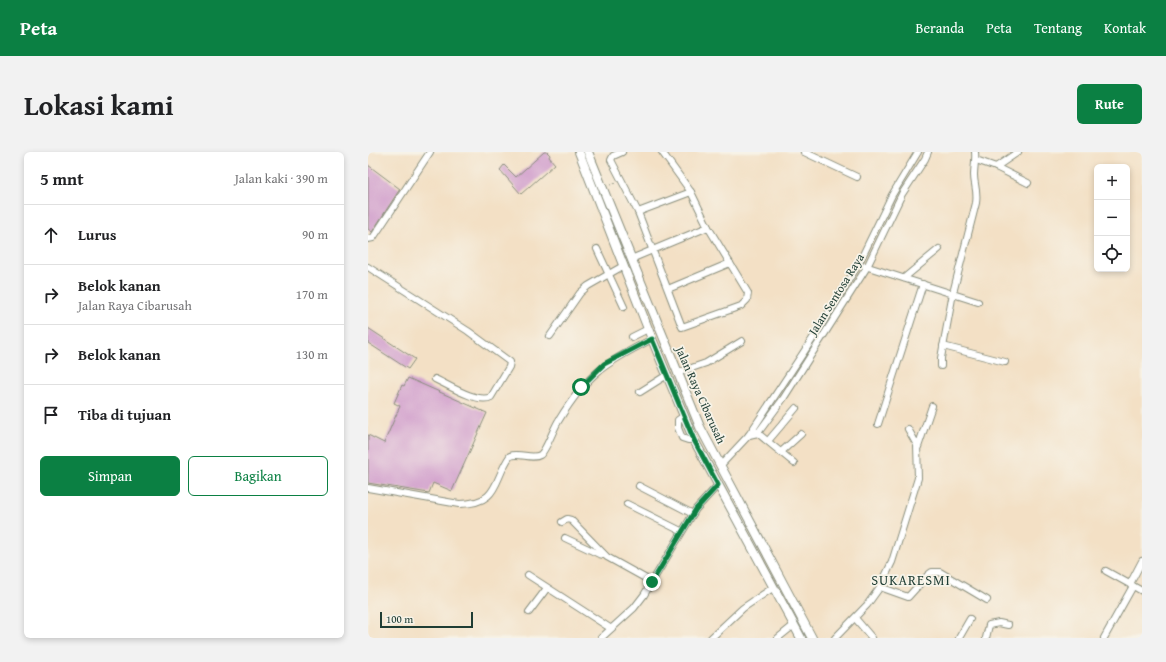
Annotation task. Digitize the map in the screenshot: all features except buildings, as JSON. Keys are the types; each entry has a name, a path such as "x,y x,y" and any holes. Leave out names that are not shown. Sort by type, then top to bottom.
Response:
{"main road":[{"name":"Jalan Raya Cibarusah","path":"579,152 648,329 694,440 801,638"},
{"name":"Jalan Raya Cibarusah","path":"588,152 700,427 812,638"}],"street":[{"path":"368,239 373,238 430,152"},
{"path":"622,152 613,156 611,160 621,182 638,212 682,327 741,306 747,300 748,293 708,227 691,192 662,152"},
{"path":"804,152 857,177"},
{"name":"Jalan Sentosa Raya","path":"720,466 749,435 752,428 817,332 859,263 892,195 918,152"},
{"name":"Jalan Sentosa Raya","path":"758,433 782,399 868,266 902,194 928,152"},
{"path":"942,366 943,346 953,293 976,203 977,190 974,176 976,160 975,152"},
{"path":"996,167 1018,152"},
{"path":"976,160 996,167 1028,183"},
{"path":"638,212 691,192"},
{"path":"631,258 708,227"},
{"path":"598,249 624,308"},
{"path":"904,278 939,249"},
{"path":"668,289 730,263"},
{"path":"859,263 978,302"},
{"path":"550,336 580,293 588,286 623,266"},
{"path":"368,267 468,330 510,362 509,367 491,396 487,398 477,398 435,379"},
{"path":"878,424 923,284"},
{"path":"632,337 648,329"},
{"path":"368,488 460,504 471,503 487,497 493,492 510,456 536,456 542,453 557,422 573,397 597,371 624,353 652,339"},
{"path":"677,373 706,363 742,340"},
{"path":"943,346 1005,362"},
{"path":"640,392 667,375"},
{"path":"917,449 932,406"},
{"path":"768,441 796,408"},
{"path":"752,428 794,463"},
{"path":"835,638 855,618 880,587 892,562 918,478 917,449 914,438 908,429"},
{"path":"749,435 758,433"},
{"path":"781,452 801,434"},
{"path":"600,638 634,608 652,582 681,531 693,514 718,485"},
{"path":"639,486 693,514"},
{"path":"628,504 681,531"},
{"path":"562,522 567,519 571,520 584,531 604,554 652,582"},
{"path":"565,538 598,554 604,554"},
{"path":"1104,638 1142,561"},
{"path":"1106,571 1142,591"},
{"path":"880,587 908,597 928,575 932,572 940,572 987,600"},
{"path":"528,575 610,628"},
{"path":"711,638 743,608 774,587"},
{"path":"529,612 547,588"},
{"path":"855,618 872,638"},
{"path":"959,638 970,619"},
{"path":"986,638 989,626 999,623 1008,625"},
{"path":"778,638 794,625"}],"path":[{"path":"601,187 621,182"}],"district":[{"name":"SUKARESMI","path":"911,580"}],"route":[{"path":"581,387 604,364 652,339 694,440 718,485 696,509 681,531 652,582"}]}
